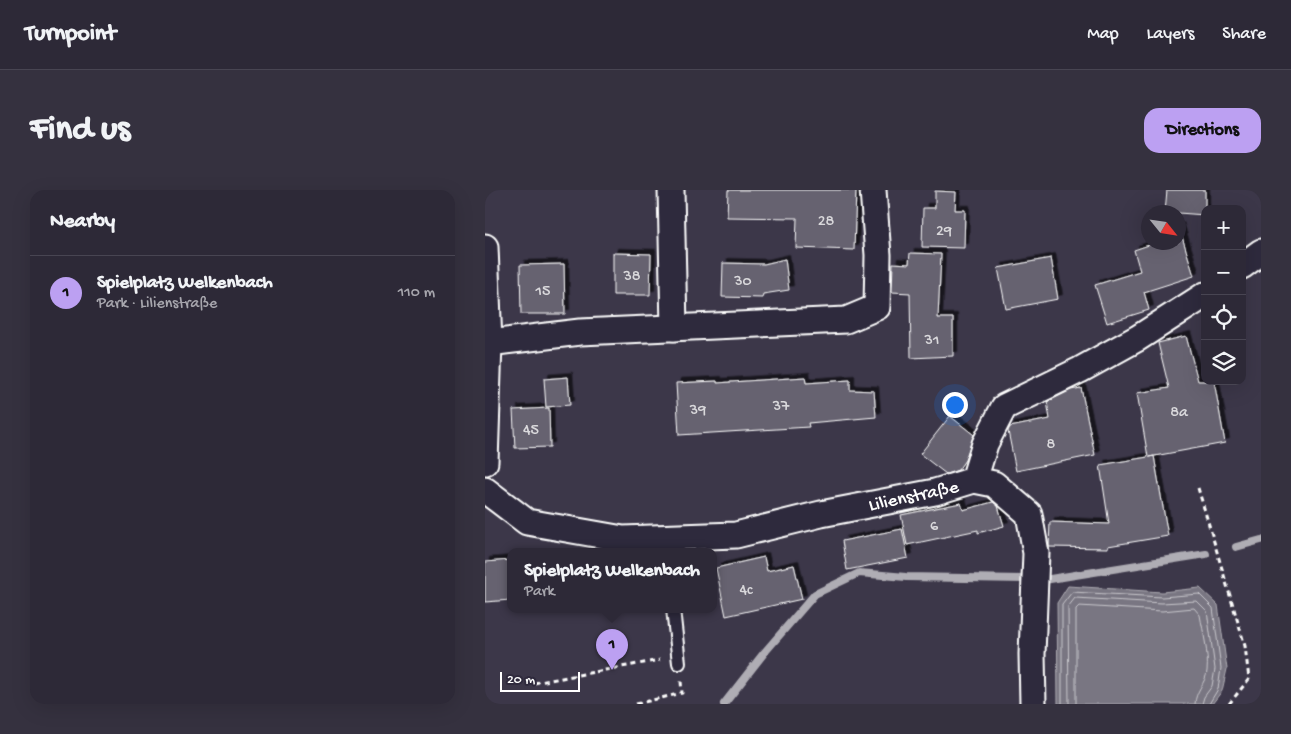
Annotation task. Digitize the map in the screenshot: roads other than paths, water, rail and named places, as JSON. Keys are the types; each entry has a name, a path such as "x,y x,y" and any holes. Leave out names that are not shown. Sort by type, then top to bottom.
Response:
{"street":[{"path":"671,190 674,328"},
{"path":"489,343 580,332 846,320 877,307 878,255 873,190"},
{"path":"485,247 489,343 485,462"},
{"path":"1246,263 1261,252"},
{"name":"Lilienstraße","path":"485,490 527,522 666,545 737,536 821,514 935,492 975,480 985,444 1005,407 1080,370 1138,338 1201,298"},
{"path":"975,480 994,484 1029,514 1036,553 1032,654 1033,704"}],"lane":[{"path":"673,613 678,660"}],"water":[{"path":"1068,586 1162,592 1200,588 1218,605 1227,669 1222,691 1212,704 1058,704 1057,603"}],"waterway":[{"path":"1236,547 1261,540"},
{"path":"1044,580 1206,554"},
{"path":"724,704 764,653 815,594 859,573 906,577 1027,579"}],"place":[{"name":"Spielplatz Welkenbach","path":"612,670"}]}
